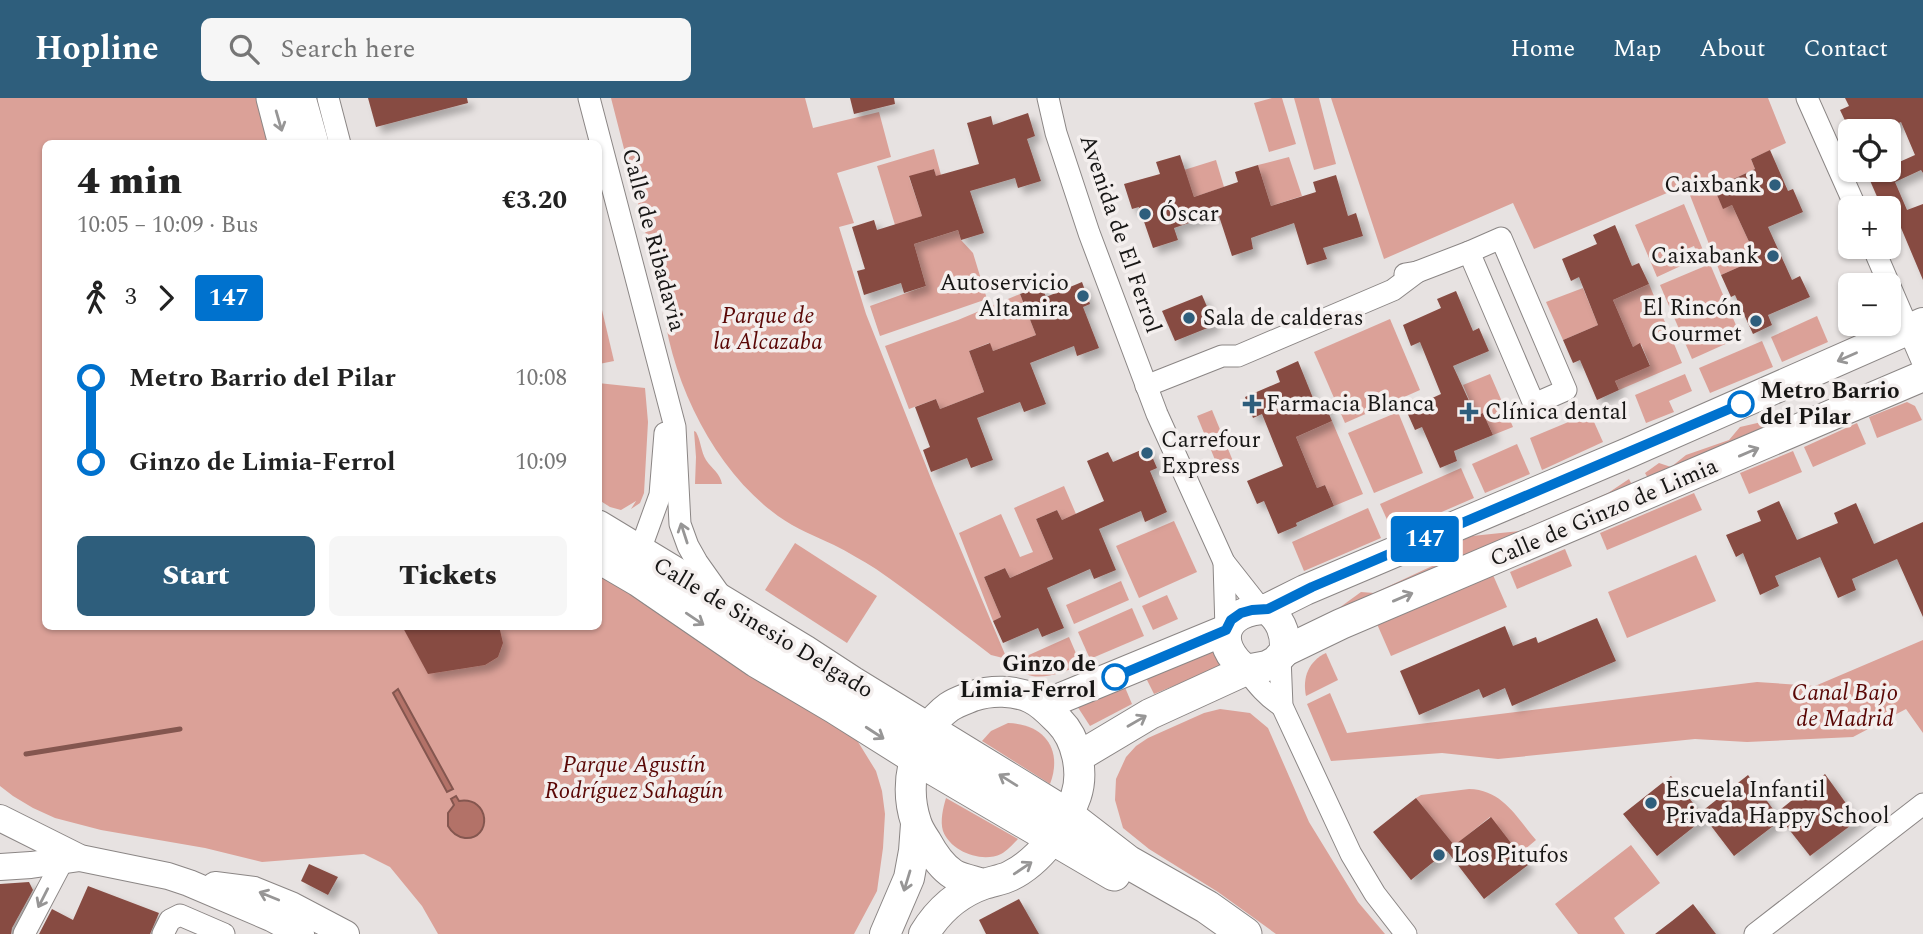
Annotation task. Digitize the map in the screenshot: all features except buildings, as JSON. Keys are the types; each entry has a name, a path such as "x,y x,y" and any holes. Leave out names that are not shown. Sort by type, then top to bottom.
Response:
{"main road":[{"path":"272,98 284,140"},
{"path":"299,98 311,140"},
{"name":"Calle de Ginzo de Limia","path":"1264,609 1916,326"},
{"name":"Calle de Ginzo de Limia","path":"1283,654 1341,624 1923,376"},
{"name":"Calle de Sinesio Delgado","path":"602,531 639,566 757,661 835,707 921,744"},
{"name":"Calle de Sinesio Delgado","path":"602,557 639,566 734,610 803,651 921,744 1060,827 1207,907 1245,934"},
{"path":"1078,757 1138,720 1245,670 1267,666 1283,654 1286,640 1283,628 1276,616 1264,609 1241,613 1231,620 1226,630 1226,640 1232,657 1245,670"},
{"path":"1044,705 1226,630"},
{"path":"885,934 909,878 916,824 910,781 921,744 950,706 980,694 997,691 1030,697 1044,705 1064,726 1078,757 1080,775 1076,796 1060,827 1035,859 1007,878 983,884 955,898 924,934"},
{"path":"916,824 932,852 953,874 983,884"},
{"name":"Calle de Sinesio Delgado","path":"1060,827 1117,876 1207,934"}],"street":[{"path":"328,98 339,140"},
{"name":"Calle de Ribadavia","path":"589,98 600,140"},
{"name":"Avenida de El Ferrol","path":"1048,98 1056,133 1089,233 1162,425 1224,562 1264,609"},
{"path":"1807,98 1851,196"},
{"name":"Calle de Ribadavia","path":"602,147 675,427 680,524 697,562 734,610"},
{"path":"1146,386 1222,356 1233,344 1388,277 1417,272 1500,238 1566,390 1534,404 1469,252"},
{"path":"1880,259 1916,326 1923,363"},
{"name":"Calle de Ribadavia","path":"639,566 660,495 668,396"},
{"name":"Avenida de El Ferrol","path":"1224,562 1226,630"},
{"path":"1283,654 1282,706 1351,854 1375,894 1406,934"},
{"path":"1245,670 1259,688 1282,706"},
{"path":"1755,934 1923,804"},
{"path":"0,850 3,834 1,819"},
{"path":"1,819 71,860"},
{"path":"24,934 71,860"},
{"path":"0,867 71,860 168,876 271,918 301,934"},
{"path":"189,883 254,890 291,905 346,934"},
{"path":"163,934 170,920 180,915 224,934"}],"green space":[{"name":"Parque Agustín Rodríguez Sahagún","path":"0,98 257,98 268,140 42,140 42,630 602,630 602,574 855,737 876,771 885,814 877,891 854,934 438,934 422,906 390,867 364,854 262,862 205,848 101,830 55,818 33,808 0,786"},
{"name":"Parque de la Alcazaba","path":"611,98 805,98 813,128 879,112 891,157 837,173 854,223 839,227 866,314 934,486 1007,659 991,655 876,569 778,516 754,496 714,447 684,389 674,358 662,297"},
{"path":"1282,98 1296,144 1269,152 1254,103"},
{"path":"1294,98 1319,98 1336,164 1314,170"},
{"path":"1331,98 1768,98 1786,143 1751,159 1755,169 1714,188 1723,208 1732,205 1757,259 1721,275 1686,185 1534,249 1513,203 1384,259"},
{"path":"934,149 941,175 936,177 934,169 909,177 922,216 895,225 877,166"},
{"path":"1289,157 1302,196 1271,206 1258,165"},
{"path":"1216,160 1224,187 1194,197 1184,170"},
{"path":"1684,204 1705,255 1699,258 1694,246 1680,252 1685,264 1657,277 1635,225"},
{"path":"958,230 961,240 973,253 987,299 880,336 870,306 926,286 914,244"},
{"path":"1710,264 1741,337 1692,359 1660,285"},
{"path":"1649,284 1682,363 1619,390 1615,381 1650,365 1641,344 1633,347 1613,300"},
{"path":"1583,288 1598,325 1563,340 1546,302"},
{"path":"1020,294 1036,335 993,351 989,343 969,351 984,392 940,409 936,399 909,409 885,346"},
{"path":"602,310 614,361 602,363"},
{"path":"1817,316 1828,342 1782,362 1771,337"},
{"path":"1390,319 1420,390 1345,423 1314,352"},
{"path":"1762,341 1773,367 1710,393 1699,368"},
{"path":"1490,374 1513,427 1493,435 1483,413 1476,416 1463,385"},
{"path":"1685,374 1692,391 1669,401 1674,412 1646,423 1635,395"},
{"path":"602,383 645,388 648,422 644,493 640,503 631,509 636,501 621,510 602,502"},
{"path":"1824,402 1649,480 1645,473 1659,463 1671,467 1686,455 1729,440 1740,427 1796,414"},
{"path":"1907,402 1915,406 1922,420 1877,438 1869,417"},
{"path":"1212,410 1235,466 1220,472 1197,416"},
{"path":"1398,412 1423,473 1374,493 1348,433"},
{"path":"1590,413 1603,442 1542,470 1530,438"},
{"path":"1332,421 1363,494 1334,506 1325,485 1317,488 1296,437"},
{"path":"1857,423 1866,444 1813,467 1804,447"},
{"path":"694,431 698,435 704,457 718,474 722,484 695,484"},
{"path":"1517,444 1530,474 1485,493 1472,464"},
{"path":"1793,451 1802,472 1749,494 1740,473"},
{"path":"1461,468 1474,498 1393,533 1380,504"},
{"path":"1629,479 1633,487 1328,616 1361,592 1374,593 1443,561 1456,543 1472,536 1520,531 1608,493"},
{"path":"1064,486 1076,514 1062,520 1057,510 1036,519 1053,559 1010,578 1005,568 984,577 1001,617 993,621 959,533 1001,514 1020,557 1033,552 1014,508"},
{"path":"1694,493 1702,510 1607,550 1600,533"},
{"path":"1368,508 1381,538 1304,571 1292,542"},
{"path":"1174,521 1197,572 1139,598 1116,546"},
{"path":"795,543 877,596 847,643 765,590"},
{"path":"1565,549 1572,566 1517,589 1510,572"},
{"path":"1696,555 1716,601 1627,638 1608,592"},
{"path":"1493,575 1507,607 1391,656 1377,624"},
{"path":"1121,581 1129,600 1074,624 1066,605"},
{"path":"1167,595 1178,619 1153,630 1142,606"},
{"path":"1132,608 1144,636 1090,659 1078,632"},
{"path":"1069,637 1081,665 1054,674 1035,676 1019,670 1013,662"},
{"name":"Canal Bajo de Madrid","path":"1923,640 1923,733 1906,709 1853,737 1747,742 1695,739 1498,759 1442,753 1331,761 1307,704 1330,693 1347,733 1757,682 1815,686"},
{"path":"1214,647 1222,666 1154,694 1145,676"},
{"path":"1326,653 1338,680 1306,696 1308,670 1315,660"},
{"path":"1124,685 1132,704 1090,726 1077,706"},
{"path":"1220,709 1250,713 1268,728 1309,822 1358,902 1385,934 1276,934 1218,892 1149,849 1123,828 1115,800 1116,779 1126,757 1148,738 1204,713"},
{"path":"1008,723 1032,728 1048,741 1054,760 1050,784 982,741 991,731"},
{"path":"1469,789 1491,794 1508,806 1536,840 1519,854 1490,817 1454,846 1416,798 1421,795"},
{"path":"946,798 1018,839 1003,853 993,856 976,856 960,850 943,831"},
{"path":"1631,845 1660,883 1614,918 1625,934 1578,934 1555,904"}],"shaded area":[{"path":"398,689 453,789 447,792 393,693"},
{"path":"456,796 459,801 470,801 482,811 483,826 474,837 460,837 448,826 448,813 454,805 451,799"}],"waterway":[{"path":"26,754 180,729"}],"bus line":[{"name":"147","path":"1115,677 1226,630 1231,620 1241,613 1268,609 1312,587 1741,404"}],"place":[{"name":"Caixbank","path":"1775,185"},
{"name":"Óscar","path":"1145,214"},
{"name":"Caixabank","path":"1773,256"},
{"name":"Autoservicio Altamira","path":"1083,296"},
{"name":"Sala de calderas","path":"1189,318"},
{"name":"El Rincón Gourmet","path":"1756,321"},
{"name":"Farmacia Blanca","path":"1252,404"},
{"name":"Metro Barrio del Pilar","path":"1741,404"},
{"name":"Clínica dental","path":"1469,412"},
{"name":"Carrefour Express","path":"1147,453"},
{"name":"Ginzo de Limia-Ferrol","path":"1115,677"},
{"name":"Escuela Infantil Privada Happy School","path":"1651,803"},
{"name":"Los Pitufos","path":"1439,855"}]}
